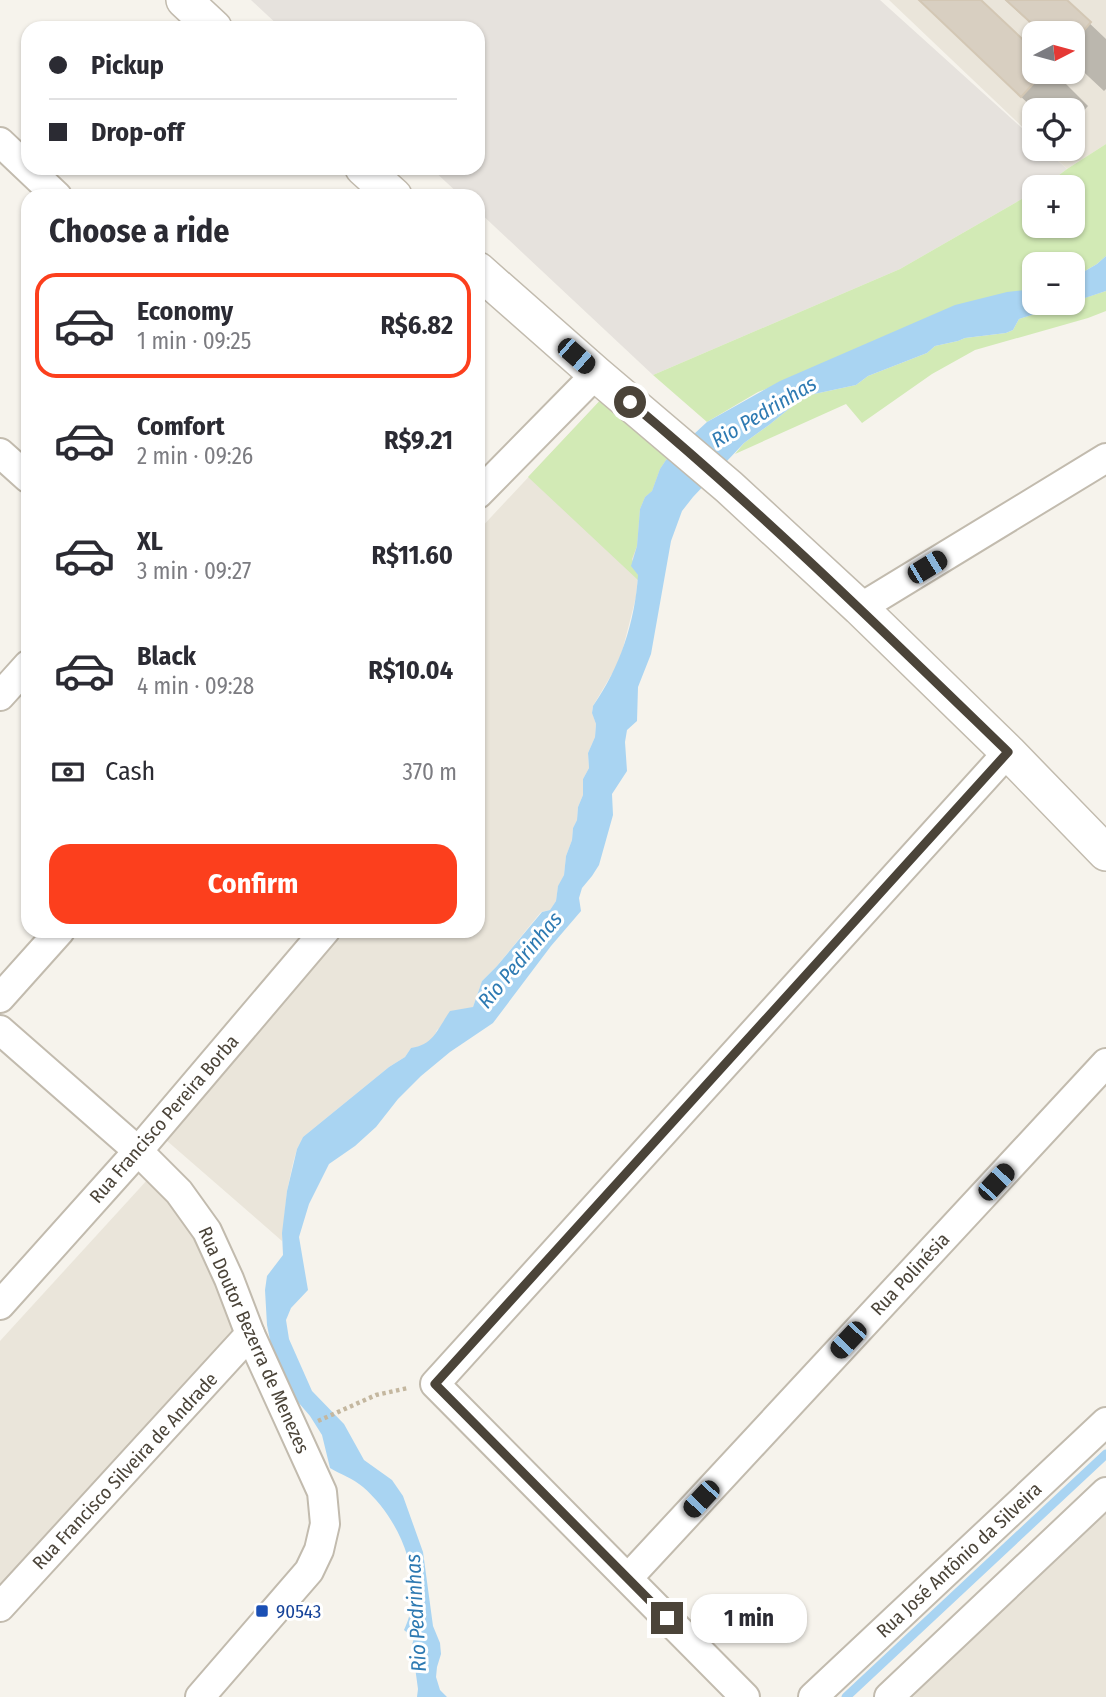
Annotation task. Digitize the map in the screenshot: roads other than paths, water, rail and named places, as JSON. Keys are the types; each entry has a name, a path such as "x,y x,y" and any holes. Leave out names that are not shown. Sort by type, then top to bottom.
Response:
{"street":[{"path":"184,0 206,21"},
{"path":"0,142 21,162"},
{"path":"35,175 50,189"},
{"path":"371,175 386,189"},
{"path":"485,276 729,487 860,608 1104,847"},
{"path":"485,487 596,374"},
{"path":"0,453 21,472"},
{"path":"860,608 1106,458"},
{"path":"0,696 21,673"},
{"path":"745,1697 435,1384 1008,752"},
{"path":"0,998 54,938"},
{"name":"Rua Francisco Pereira Borba","path":"0,1305 138,1151 319,938"},
{"name":"Rua Doutor Bezerra de Menezes","path":"0,1030 138,1151 179,1192 207,1231 250,1335 322,1492 325,1524 319,1550 309,1571 200,1697"},
{"name":"Rua Polinésia","path":"628,1578 1106,1063"},
{"name":"Rua Francisco Silveira de Andrade","path":"0,1607 250,1335"},
{"name":"Rua José Antônio da Silveira","path":"813,1697 1106,1422"},
{"path":"889,1697 1106,1492"}],"water":[{"path":"1106,256 1106,291 1085,298 1085,271"},
{"name":"Rio Pedrinhas","path":"1022,290 1022,315 1032,315 1019,319 1013,330 935,346 927,353 868,376 856,385 805,396 744,443 682,511 671,541 651,654 638,687 637,721 627,730 627,771 612,794 613,815 599,865 582,888 579,898 581,911 493,1023 450,1052 421,1076 376,1127 329,1164 309,1204 299,1237 308,1290 291,1308 286,1320 289,1339 312,1391 344,1424 364,1460 392,1480 403,1496 423,1552 433,1626 440,1643 441,1654 436,1677 440,1690 447,1697 417,1697 412,1645 414,1638 404,1630 413,1592 411,1572 399,1534 377,1501 363,1487 330,1468 322,1435 298,1402 273,1355 267,1325 265,1290 267,1276 283,1255 282,1233 287,1191 297,1149 303,1137 405,1057 411,1048 430,1039 450,1011 473,1007 482,981 542,912 550,910 556,901 583,795 583,779 589,768 588,753 595,737 593,706 618,660 634,610 638,575 631,566 637,546 640,509 645,497 652,491 666,460 707,422 780,381 955,305"}],"waterway":[{"path":"846,1697 1106,1454"}],"place":[{"name":"90543","path":"262,1611"}]}
